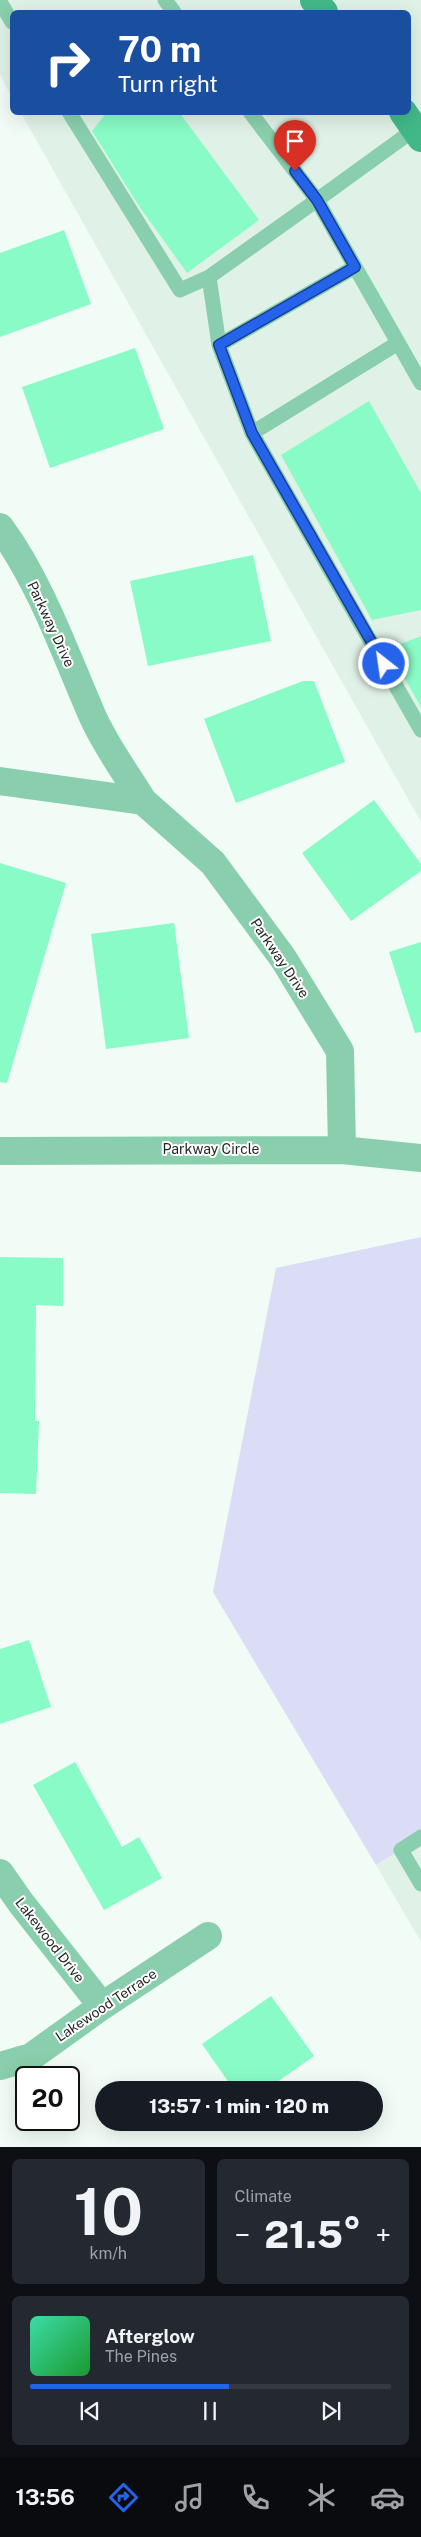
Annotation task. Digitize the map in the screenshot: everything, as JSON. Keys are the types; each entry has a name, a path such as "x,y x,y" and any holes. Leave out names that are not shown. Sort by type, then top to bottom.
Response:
{"main road":[{"path":"314,0 322,10"}],"street":[{"name":"Parkway Drive","path":"0,526 10,539 54,624 93,718 143,801 212,863 283,958 340,1051 342,1150"},
{"path":"0,780 143,801"},
{"name":"Parkway Circle","path":"0,1151 342,1150 421,1158"},
{"name":"Lakewood Drive","path":"0,1873 21,1903 102,2006"},
{"name":"Lakewood Terrace","path":"0,2066 31,2057 102,2006 208,1936"}],"lane":[{"path":"164,0 172,10"},
{"path":"0,2 10,19"},
{"path":"71,115 180,290 209,278 317,200 413,127"},
{"path":"252,115 317,200 421,383"},
{"path":"219,345 355,267"},
{"path":"209,278 219,345 252,433 421,730"},
{"path":"252,433 398,343"},
{"path":"421,1837 401,1850 421,1884"}],"shaded area":[{"path":"0,0 421,0 421,822 22,115 411,115 411,10 10,10 10,94 0,75"},
{"path":"421,1237 421,1837 376,1865 213,1592 276,1268"},
{"path":"421,1837 421,1942 376,1865"}],"building":[{"path":"105,115 181,115 259,220 187,273 139,206 92,131"},
{"path":"64,230 91,304 0,337 0,253"},
{"path":"135,348 164,429 50,468 22,387"},
{"path":"369,401 421,493 421,610 372,620 281,455"},
{"path":"253,555 271,641 148,666 130,581"},
{"path":"421,636 421,707 388,649"},
{"path":"303,681 314,681 345,762 236,803 204,719"},
{"path":"374,800 421,864 421,871 351,921 302,853"},
{"path":"0,863 66,883 7,1083 0,1082"},
{"path":"174,923 189,1038 106,1049 91,934"},
{"path":"421,942 421,1032 415,1033 389,952"},
{"path":"0,1257 63,1258 63,1306 36,1305 35,1421 39,1421 36,1494 0,1493"},
{"path":"29,1640 51,1707 0,1724 0,1649"},
{"path":"75,1762 122,1847 139,1837 162,1878 104,1910 33,1785"},
{"path":"271,1996 314,2056 279,2081 228,2081 202,2044"}],"route":[{"path":"295,171 317,200 355,267 219,345 252,433 384,664"}]}
